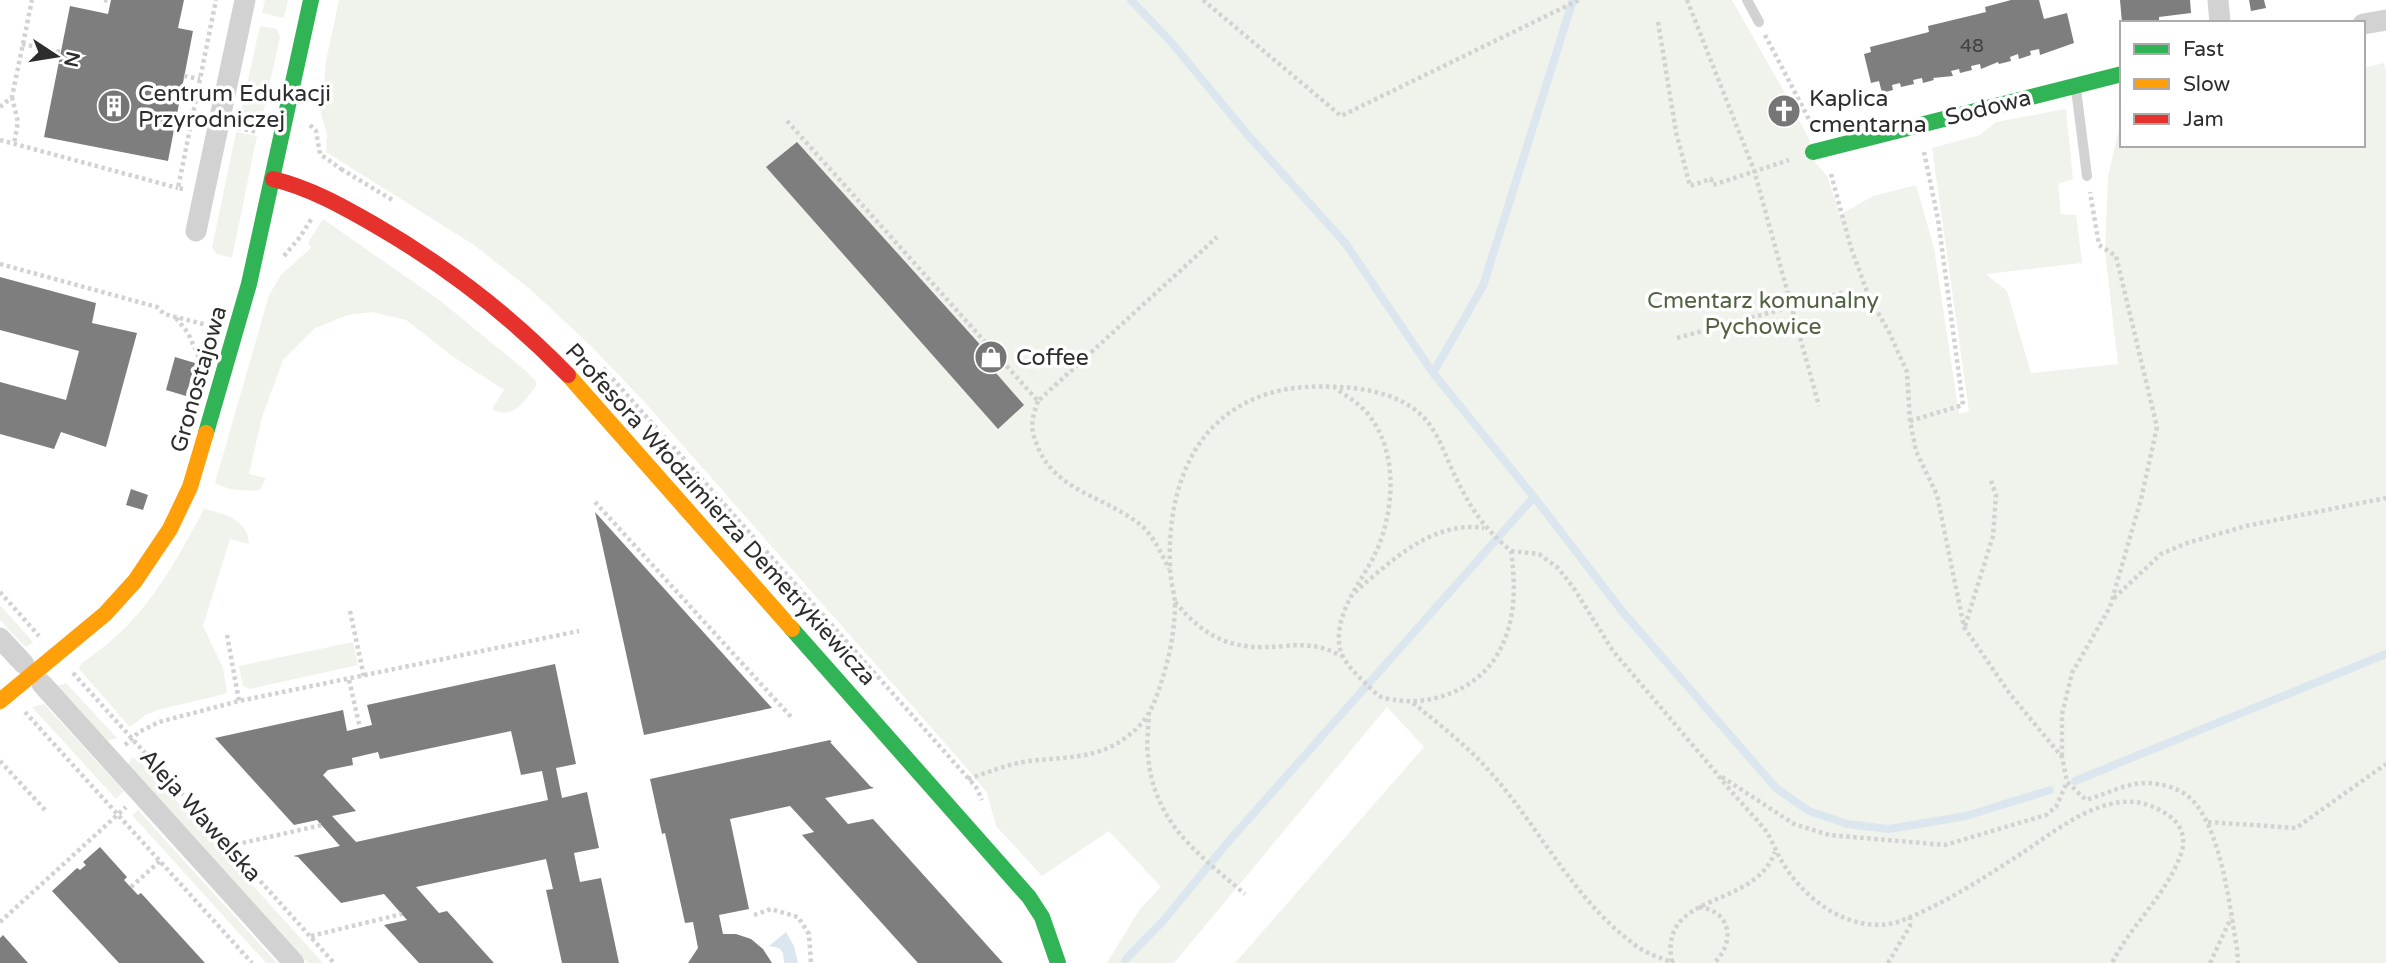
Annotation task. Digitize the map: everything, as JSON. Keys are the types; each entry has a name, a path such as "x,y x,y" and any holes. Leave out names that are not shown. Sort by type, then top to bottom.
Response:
{"street":[{"path":"196,231 245,0"},
{"name":"Gronostajowa","path":"0,701 105,614 135,582 170,529 190,487 249,284 311,0"},
{"path":"2218,0 2220,21"},
{"path":"2365,24 2386,20"},
{"name":"Sodowa","path":"1818,150 2120,75"},
{"name":"Profesora Włodzimierza Demetrykiewicza","path":"273,179 311,190 411,246 495,308 566,373 1029,897 1042,917 1058,963"},
{"path":"0,638 24,664"},
{"name":"Aleja Wawelska","path":"42,684 294,963"}],"lane":[{"path":"1747,0 1759,22"},
{"path":"2075,86 2087,176"}],"path":[{"path":"14,144 18,121 12,96 32,0"},
{"path":"104,0 110,1"},
{"path":"178,188 216,0"},
{"path":"1203,0 1341,116 1579,0"},
{"path":"1687,0 1754,170 1819,406"},
{"path":"1658,22 1676,132 1689,186 1710,179 1713,185 1818,150"},
{"path":"1759,22 1818,150 1842,212 1868,297 1889,332 1907,372 1910,421 1916,451 1937,495 1964,627 2010,694 2062,757"},
{"path":"22,44 61,52"},
{"path":"184,76 200,79"},
{"path":"0,107 12,96"},
{"path":"787,121 1038,401"},
{"path":"1910,421 1963,405 1938,219 1918,124"},
{"path":"0,140 204,194"},
{"path":"1718,775 1794,824 1829,835 1945,845 2046,815 2056,807 2067,782 2062,757 2062,713 2072,673 2112,600 2141,499 2157,427 2116,257 2099,246 2087,176"},
{"path":"1170,570 1145,529 1133,519 1068,484 1054,473 1046,463 1030,424 1038,401 1217,237"},
{"path":"0,264 157,307 164,314 236,332"},
{"path":"1677,338 1845,292"},
{"path":"176,317 188,333 201,365"},
{"path":"968,779 1009,765 1079,758 1101,752 1121,741 1143,722 1166,669 1172,636 1175,602 1170,570 1170,537 1173,509 1189,460 1202,438 1237,406 1256,397 1296,387 1357,390 1389,397 1417,412 1429,423 1485,528 1511,551 1539,554 1558,568 1613,651 1766,832 1802,888 1832,913 1857,922 1879,925 1900,922 1969,886 2084,815 2121,802 2143,804 2161,811 2178,823 2184,842 2174,871 2112,963"},
{"path":"1335,388 1355,401 1370,416 1382,435 1388,456 1390,482 1384,530 1376,552 1352,594 1339,635 1341,652 1353,672 1380,697 1412,702 1437,698 1459,690 1493,662 1503,644 1512,611 1514,574 1511,551"},
{"path":"1964,627 1993,536 1996,495 1990,478"},
{"path":"2112,600 2161,554 2246,526 2386,498"},
{"path":"595,502 792,718"},
{"path":"1352,594 1401,555 1431,537 1458,528 1485,528"},
{"path":"0,592 42,640"},
{"path":"1175,602 1204,632 1222,642 1261,648 1301,644 1317,646 1344,657"},
{"path":"350,611 364,677"},
{"path":"110,757 139,732 159,722 239,701 579,631"},
{"path":"227,635 239,701"},
{"name":"Aleja Wawelska","path":"67,667 334,963"},
{"path":"349,680 360,728"},
{"path":"1412,702 1490,772 1520,808 1551,854 1606,920 1636,946 1673,963"},
{"path":"20,707 252,963"},
{"path":"1150,710 1147,754 1159,803 1172,826 1190,847 1245,894"},
{"path":"0,761 45,810"},
{"path":"2208,822 2296,828 2386,764"},
{"path":"2067,782 2086,800 2147,783 2170,786 2198,805 2208,822 2219,856 2238,963"},
{"path":"0,922 118,816"},
{"path":"229,846 322,825"},
{"path":"1673,963 1670,951 1676,927 1685,916 1755,880 1772,862 1776,851"},
{"path":"131,887 160,861"},
{"path":"1698,907 1710,908 1719,913 1726,923 1725,947 1714,963"},
{"path":"754,915 771,909 799,917 809,934 811,963"},
{"path":"310,937 402,914"},
{"path":"1888,963 1910,926 1910,917"},
{"path":"2210,963 2231,918"}],"green space":[{"path":"265,0 288,0 284,18 262,13"},
{"name":"Cmentarz komunalny Pychowice","path":"339,0 1732,0 1809,139 1815,162 1827,176 1840,215 1873,196 1916,185 1934,248 1959,414 1969,411 1932,148 1980,135 1996,122 2066,109 2073,179 2058,184 2061,214 2076,215 2082,263 1986,274 2007,291 2031,373 2118,364 2105,251 2108,176 2119,129 2120,147 2365,147 2365,68 2384,63 2386,963 1235,963 1424,747 1387,707 1174,963 1107,963 1140,909 1161,887 1109,831 1042,876 996,826 987,793 959,759 648,406 593,348 531,290 474,245 326,152 327,134 321,115 326,61"},
{"path":"260,26 277,29 280,37 262,118 257,123 239,120"},
{"path":"236,132 257,136 232,258 217,254 212,248"},
{"path":"323,219 442,302 527,372 536,381 536,386 517,408 506,413 499,412 492,409 504,390 455,358 406,320 372,312 348,315 315,328 283,360 262,417 249,474 266,478 260,490 226,488 215,483 269,295 281,275 311,248 308,243"},
{"path":"204,509 234,519 245,529 248,536 249,544 230,539 203,626 223,668 227,691 225,694 161,709 145,715 130,727 79,669 81,664 111,641 142,609 176,560"},
{"path":"0,605 33,642 27,647 0,620"},
{"path":"353,642 358,665 250,689 243,686 239,666"},
{"path":"66,683 117,738 108,741 56,686"},
{"path":"44,704 124,791 116,799 32,707"},
{"path":"132,757 140,761 323,963 308,963 128,765"},
{"path":"138,810 277,963 266,963 132,815"}],"shaded area":[{"path":"786,932 794,946 798,963 784,963 783,953 779,948 769,946"}],"building":[{"name":"Centrum Edukacji Przyrodniczej","path":"111,0 184,0 178,28 193,31 168,161 44,137 70,6 108,14"},
{"path":"2011,0 2039,0 2044,19 2067,13 2074,43 2040,55 2039,49 2030,51 2031,55 2019,59 2018,54 2010,57 2011,61 1998,62 1981,69 1980,64 1971,66 1972,70 1960,73 1959,69 1951,71 1953,76 1933,78 1934,80 1923,83 1922,78 1913,80 1914,84 1901,87 1900,83 1892,85 1893,90 1882,93 1879,81 1871,83 1864,54 1871,52 1870,47 1929,32 1928,26 1986,12 1985,7"},
{"path":"2120,0 2190,0 2191,13 2159,17 2159,21 2122,21"},
{"path":"2249,0 2264,0 2266,8 2251,11"},
{"name":"Kaplica cmentarna","path":"1786,95 1798,119 1782,127 1770,104"},
{"path":"797,142 994,360 989,365 1024,405 998,429 766,167"},
{"path":"0,277 96,303 92,323 137,333 106,447 61,432 54,449 0,434 0,382 66,400 79,351 0,330"},
{"path":"175,357 195,363 186,396 166,390"},
{"path":"131,489 148,495 143,510 126,505"},
{"path":"595,512 772,708 644,735"},
{"path":"555,664 576,764 556,768 562,798 587,792 599,848 574,853 580,882 601,878 619,963 562,963 546,890 553,889 546,859 416,887 439,913 447,911 494,963 419,963 384,925 407,920 384,894 341,903 298,857 293,856 340,846 317,820 294,825 215,738 343,710 347,731 372,725 367,705","holes":["511,731 521,775 542,771 548,800 356,842 332,816 356,811 323,775 328,770 353,765 352,758 378,752 380,759"]},
{"path":"830,740 874,788 825,798 848,824 873,819 1003,963 918,963 802,835 814,832 790,806 730,819 749,909 719,915 723,934 736,934 751,939 763,949 772,963 688,963 698,948 693,922 685,923 650,779"},
{"path":"100,847 127,877 124,880 138,895 141,893 205,963 119,963 52,891 77,868 80,870 86,865 83,862"},
{"path":"3,935 28,963 0,963 0,938"}],"waterway":[{"path":"1131,0 1172,43 1247,134 1346,244 1433,373 1622,611 1776,788 1809,811 1847,824 1889,829 1966,816 2050,790"},
{"path":"1433,373 1483,286 1573,0"},
{"path":"1125,960 1164,920 1228,842 1534,497"},
{"path":"2075,781 2386,654"}],"traffic: fast":[{"path":"206,433 249,284 311,0"},
{"path":"1813,152 2120,75"},
{"path":"792,629 1029,897 1042,917 1058,963"}],"traffic: slow":[{"path":"568,375 792,629"},
{"path":"0,701 105,614 135,581 170,529 190,487 206,433"}],"traffic: jam":[{"path":"273,179 300,187 338,204 427,257 501,312 568,375"}],"place":[{"name":"Centrum Edukacji Przyrodniczej","path":"114,106"},
{"name":"Kaplica cmentarna","path":"1784,111"},
{"name":"Coffee","path":"991,357"}]}
